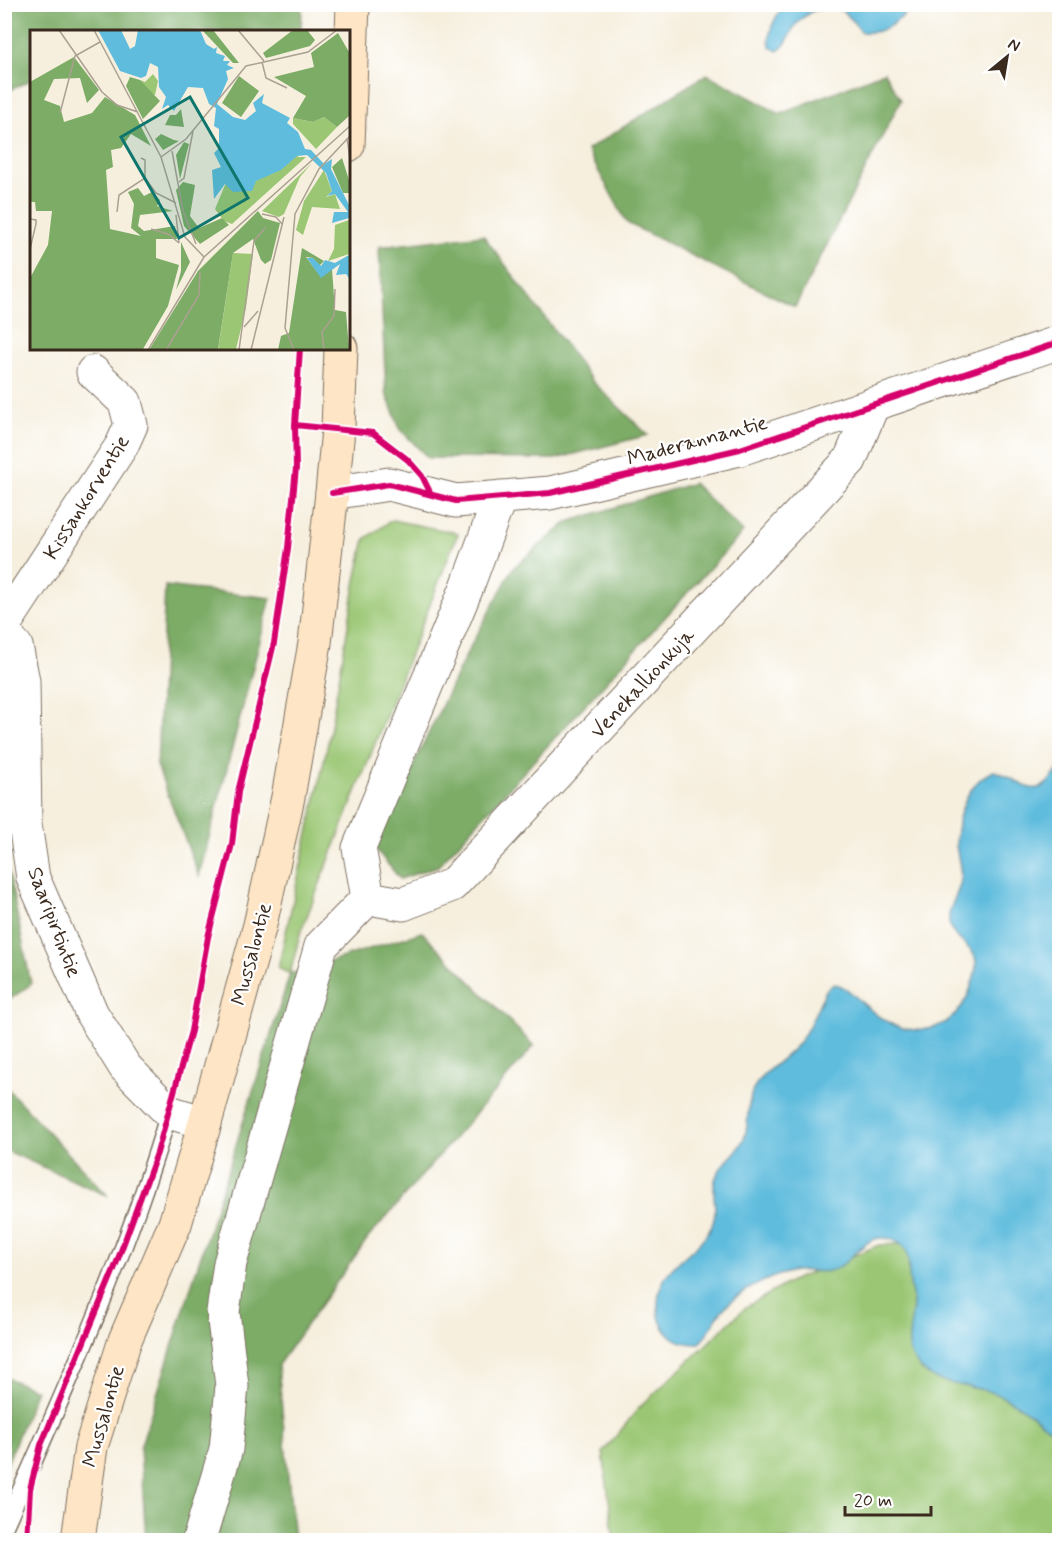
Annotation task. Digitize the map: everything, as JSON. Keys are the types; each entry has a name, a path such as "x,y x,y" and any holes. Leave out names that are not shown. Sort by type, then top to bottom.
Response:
{"main road":[{"path":"350,89 353,4"},
{"name":"Mussalontie","path":"78,1540 91,1447 125,1340 175,1224 260,925 288,797 315,643 338,429 341,350"}],"street":[{"name":"Maderannantie","path":"332,493 389,484 456,501 550,493 740,449 1059,342"},
{"name":"Kissankorventie","path":"4,625 122,445 131,425 125,402 93,372"},
{"name":"Venekallionkuja","path":"368,898 403,904 452,885 850,460 873,404"},
{"path":"199,1540 226,1449 232,1386 223,1311 230,1263 321,946 368,898 359,848 467,586 500,497"},
{"name":"Saaripirtintie","path":"4,634 16,646 23,681 25,824 33,878 92,1014 125,1067 169,1112 205,1123"}],"lane":[{"path":"4,1528 115,1268 157,1153 169,1112"}],"green space":[{"path":"4,5 302,5 301,30 30,30 30,80 5,92"},
{"path":"884,72 901,100 795,307 627,223 587,150 707,74 780,114"},
{"path":"483,235 593,382 648,435 555,459 428,458 400,429 386,393 379,247"},
{"path":"693,483 743,532 438,866 400,879 374,847 468,651 513,568 568,522"},
{"path":"392,520 458,533 300,934 290,974 278,968 328,743 365,539"},
{"path":"165,586 271,598 199,876 157,766"},
{"path":"5,854 31,984 4,1003"},
{"path":"422,932 534,1046 368,1238 278,1365 294,1540 146,1540 140,1448 290,974"},
{"path":"5,1086 108,1196 5,1150"},
{"path":"952,1242 1059,1401 1059,1540 614,1540 603,1452 639,1408 746,1307 793,1280 879,1245"},
{"path":"5,1377 36,1390 5,1469"}],"water":[{"path":"783,4 914,5 885,29 870,32 862,32 848,15 836,8 815,10 797,23 785,45 777,51 770,46 769,40 773,24"},
{"path":"1059,768 1059,1436 1007,1399 989,1391 936,1379 919,1367 912,1357 909,1346 913,1301 908,1256 901,1244 888,1239 879,1238 870,1241 844,1264 833,1270 790,1272 752,1287 726,1306 700,1343 688,1343 673,1337 667,1332 660,1318 659,1291 671,1270 697,1245 712,1225 715,1214 715,1180 744,1138 749,1103 757,1083 800,1041 827,989 834,984 847,989 884,1020 899,1027 916,1030 928,1029 938,1026 955,1015 967,998 976,966 974,955 956,937 949,923 949,913 961,879 956,844 958,823 965,801 977,783 994,771 1035,788 1043,786"}],"cycle path":[{"path":"332,493 389,484 456,501 550,493 740,449 1060,342"},
{"path":"27,1540 30,1489 41,1445 115,1267 157,1153 191,1031 208,937 232,844 238,792 274,643 288,548 296,468 295,425 300,350"},
{"path":"295,425 373,433 408,460 422,476 431,494"}]}
